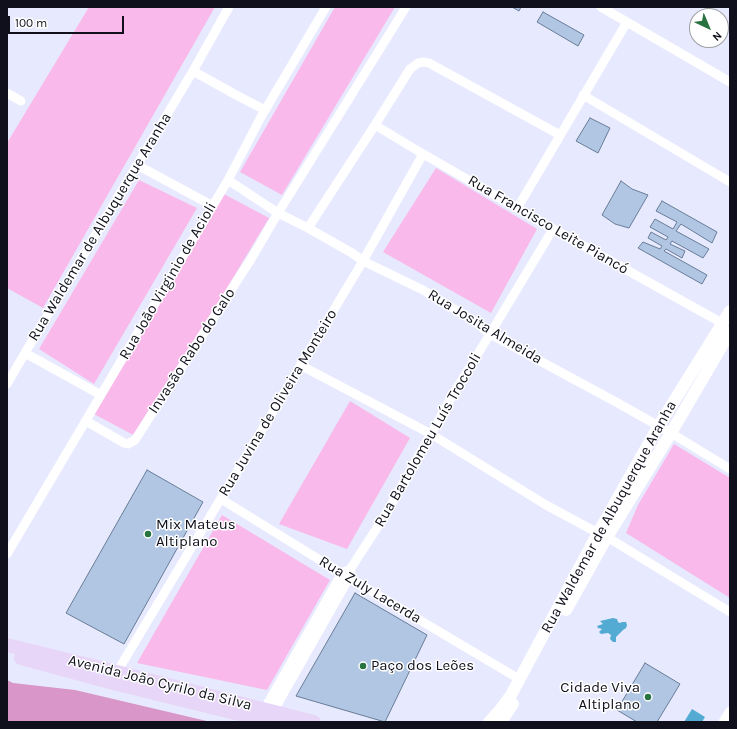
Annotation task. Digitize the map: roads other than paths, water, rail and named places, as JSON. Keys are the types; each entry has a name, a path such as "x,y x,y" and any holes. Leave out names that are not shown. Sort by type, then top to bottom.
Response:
{"main road":[{"name":"Avenida João Cyrilo da Silva","path":"7,645 117,672 270,714"},
{"name":"Avenida João Cyrilo da Silva","path":"7,654 113,683 314,722"}],"street":[{"name":"Rua Waldemar de Albuquerque Aranha","path":"7,384 193,71 229,7"},
{"name":"Rua João Virginio de Acioli","path":"7,554 228,180 265,110 326,7"},
{"name":"Invasão Rabo do Galo","path":"86,421 124,443 128,444 135,440 247,266 278,213 406,7"},
{"path":"601,7 730,82"},
{"path":"518,207 626,22"},
{"path":"308,228 376,125 410,69 418,63 429,63 560,135"},
{"path":"193,71 265,110"},
{"path":"7,93 21,101"},
{"path":"583,95 730,182"},
{"name":"Rua Francisco Leite Piancó","path":"376,125 423,154 726,327"},
{"name":"Rua Juvina de Oliveira Monteiro","path":"117,672 363,261 423,154"},
{"path":"137,165 212,206"},
{"name":"Rua Josita Almeida","path":"228,180 278,213 352,252 363,261 423,290 474,321 490,334 616,402 730,469"},
{"name":"Rua Bartolomeu Luís Troccoli","path":"270,714 347,573 384,516 455,391 554,229"},
{"name":"Rua Waldemar de Albuquerque Aranha","path":"489,722 511,695 602,535 658,427 726,327 730,311"},
{"path":"501,722 520,692 602,535 671,433 726,327"},
{"path":"25,353 101,395"},
{"path":"300,365 431,434 546,505 602,535 730,612"},
{"name":"Rua Zuly Lacerda","path":"221,499 347,573 519,680"},
{"path":"723,722 730,711"}],"water":[{"path":"613,618 617,619 620,623 626,622 627,625 626,628 616,637 616,642 613,642 610,639 611,635 608,633 601,634 599,632 602,629 598,628 597,626 603,624 600,621"},
{"path":"692,709 705,717 702,722 684,722"}],"place":[{"name":"Mix Mateus Altiplano","path":"148,534"},
{"name":"Paço dos Leões","path":"363,666"},
{"name":"Cidade Viva Altiplano","path":"648,697"}]}
